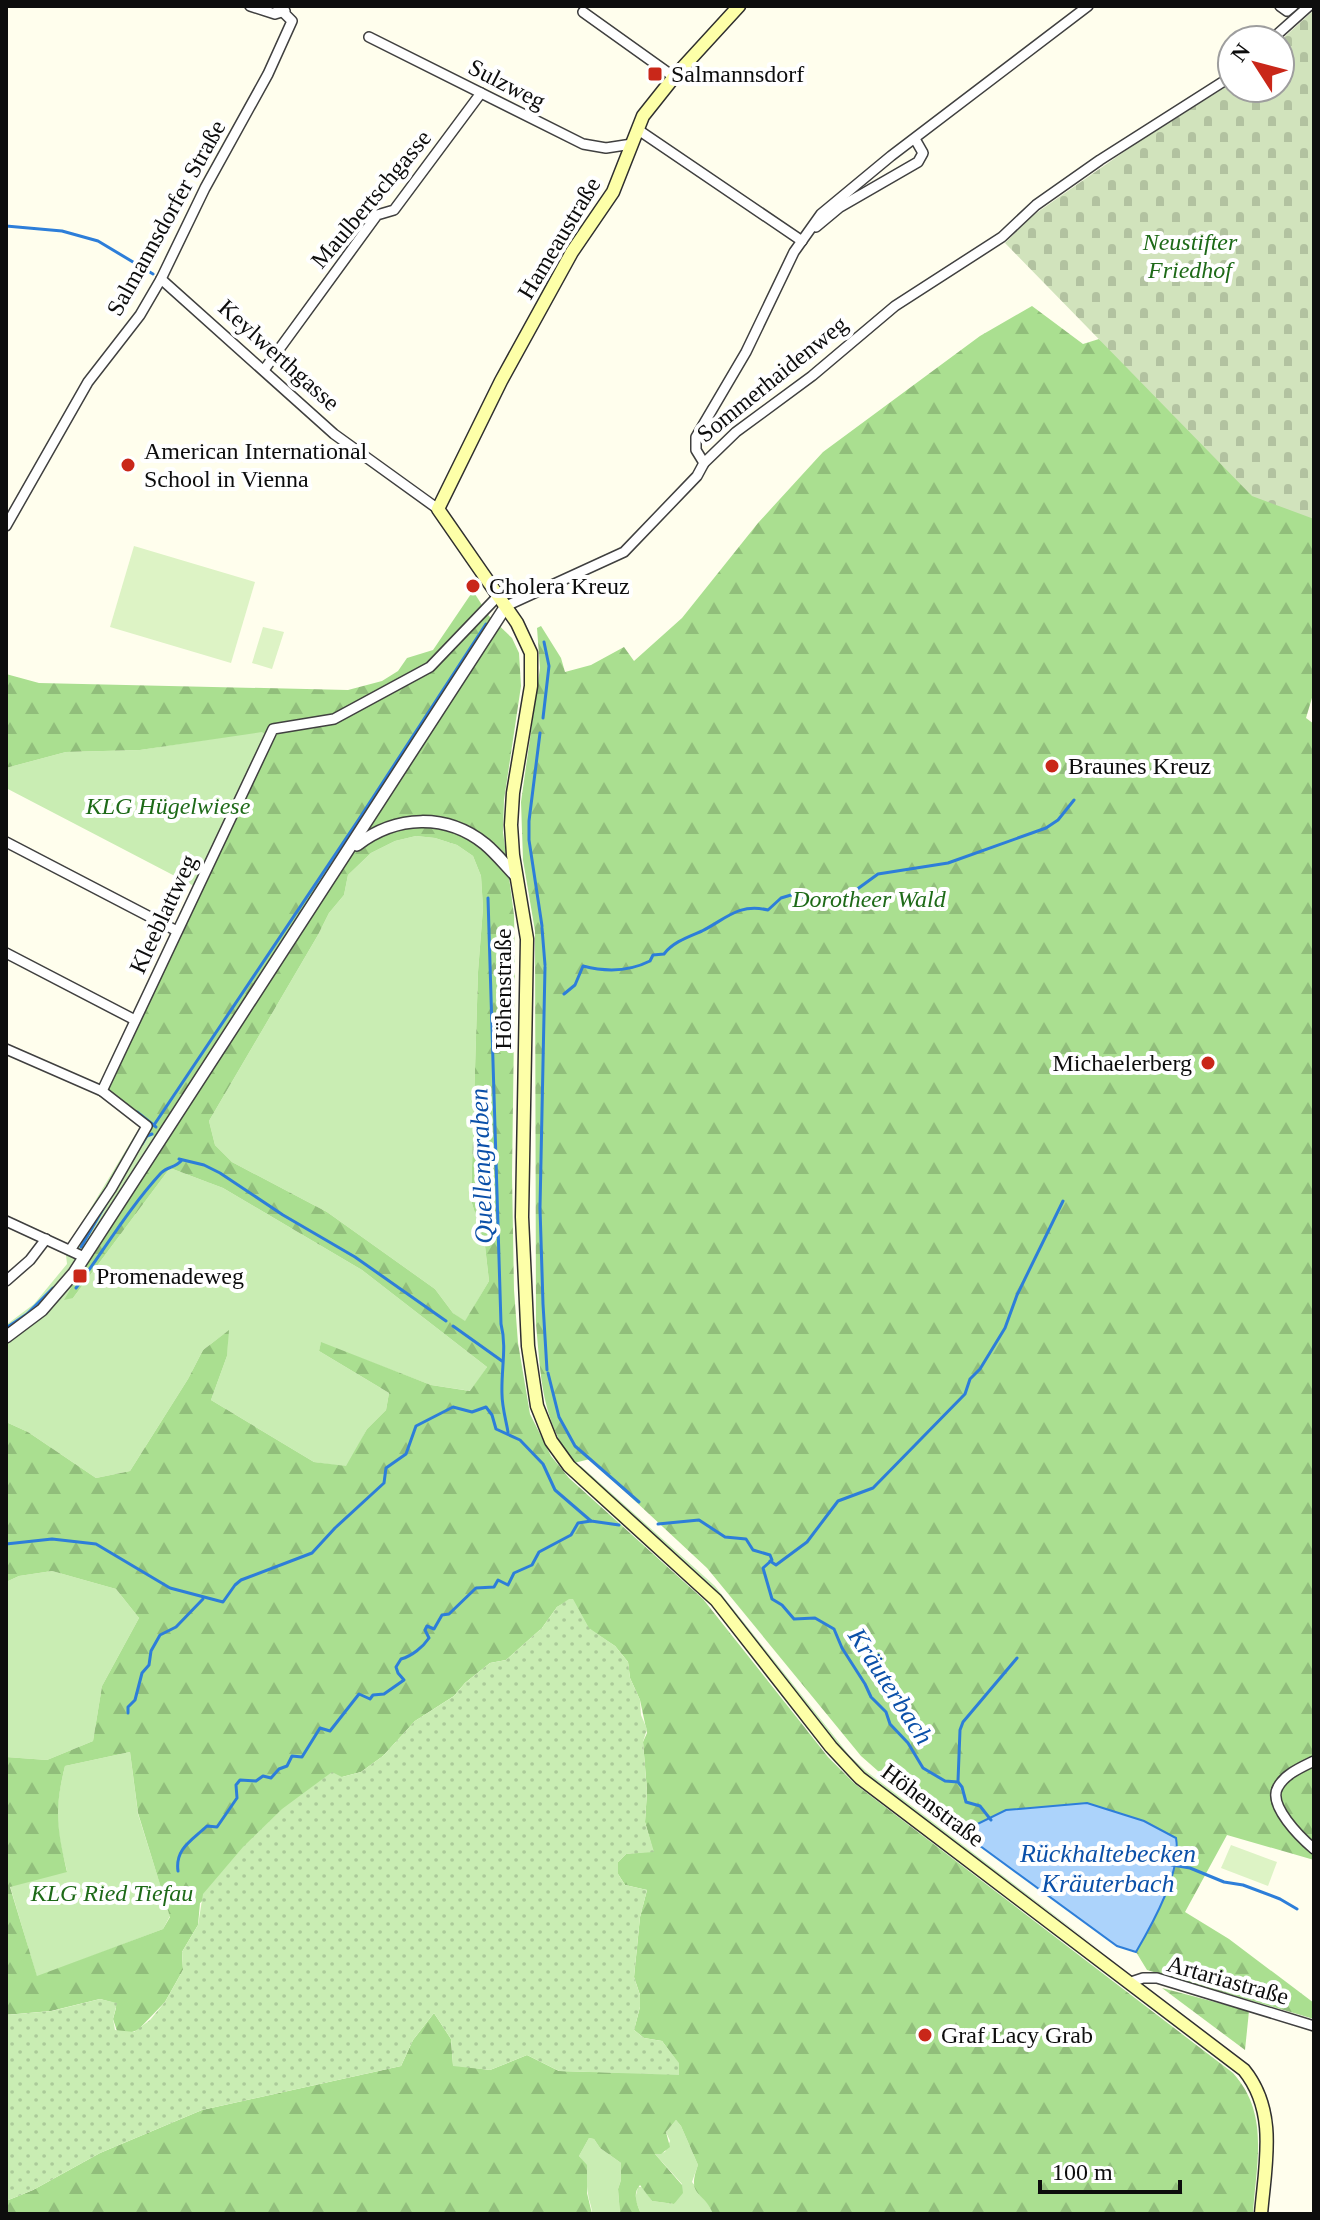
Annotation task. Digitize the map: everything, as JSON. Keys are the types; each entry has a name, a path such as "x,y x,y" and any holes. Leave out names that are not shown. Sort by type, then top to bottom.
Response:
{"main road":[{"name":"Hameaustraße","path":"438,509 501,381 572,252 613,192 643,116 739,6"},
{"name":"Keylwerthgasse","path":"438,509 526,638 532,663 512,809 516,876"},
{"name":"Höhenstraße","path":"516,876 525,920 528,960 522,1217 530,1370 541,1420 556,1450 579,1477 716,1600 831,1747 860,1778 1239,2065 1256,2087 1267,2125 1261,2214"}],"street":[{"path":"250,6 275,14 284,8"},
{"path":"704,463 696,450 696,437 746,352 781,276 821,214 1088,6"},
{"path":"1289,24 1309,6"},
{"name":"Salmannsdorfer Straße","path":"6,526 88,382 140,315 161,279 205,188 268,74 292,21 284,8"},
{"path":"583,12 674,77"},
{"name":"Sulzweg","path":"369,37 583,144 606,148 632,144"},
{"name":"Sommerhaidenweg","path":"502,600 624,552 736,432 812,376 895,306 1002,237 1036,205 1100,160 1216,86"},
{"name":"Maulbertschgasse","path":"264,370 377,215 394,210 481,93"},
{"path":"637,129 802,241"},
{"path":"802,241 840,207 918,162 923,153 915,139"},
{"name":"Keylwerthgasse","path":"161,279 334,434 438,509"},
{"path":"6,1337 53,1300 84,1257 350,850 502,600"},
{"name":"Kleeblattweg","path":"102,1091 273,729 334,719 430,667 502,600"},
{"path":"350,850 374,833 394,825 413,821 434,822 471,834 492,850 516,876"},
{"path":"6,842 177,931"},
{"path":"6,953 135,1020"},
{"path":"6,1049 102,1091 147,1126 111,1189 70,1250"},
{"path":"6,1221 84,1257"},
{"path":"6,1281 23,1267 46,1239"},
{"path":"1314,1761 1285,1778 1276,1792 1277,1804 1303,1840 1314,1849"},
{"name":"Artariastraße","path":"1131,1982 1157,1978 1314,2026"}],"green space":[{"name":"Neustifter Friedhof","path":"1314,10 1314,519 1252,496 1005,243 1032,216 1138,142 1216,93 1216,104 1296,104 1296,26"},
{"name":"Dorotheer Wald","path":"1032,306 1083,344 1099,339 1314,416 1314,691 1306,718 1314,724 1314,1860 1227,1835 1185,1912 1229,1939 1314,2003 1314,2019 1147,1970 1136,1952 1117,1946 878,1771 861,1756 707,1568 590,1459 574,1463 555,1430 544,1397 536,1324 535,931 523,860 521,802 540,668 537,628 541,626 561,658 565,672 591,665 624,647 634,661 682,618 758,523 823,452 980,336"},
{"path":"134,546 255,582 231,663 110,627"},
{"path":"473,591 489,616 512,638 519,653 521,686 504,800 503,832 514,915 514,1290 518,1343 530,1414 551,1456 569,1478 703,1599 828,1757 855,1784 1233,2073 1245,2089 1256,2122 1258,2158 1253,2214 713,2214 695,2189 698,2165 676,2120 666,2132 670,2147 661,2154 655,2154 682,2185 683,2193 674,2204 652,2201 640,2185 636,2195 641,2214 620,2214 618,2189 621,2163 589,2138 579,2156 587,2165 587,2193 592,2214 6,2214 6,2201 33,2190 100,2153 202,2110 401,2066 413,2040 434,2013 451,2039 453,2065 490,2070 527,2055 559,2071 679,2074 678,2063 662,2041 644,2038 634,2030 640,1995 634,1977 640,1917 647,1890 625,1885 618,1874 618,1862 626,1854 653,1851 645,1822 647,1791 643,1742 647,1733 640,1700 630,1678 628,1662 615,1646 589,1629 572,1599 557,1607 542,1628 506,1660 490,1663 454,1696 415,1721 383,1756 361,1772 342,1777 200,1903 198,1925 182,1952 183,1970 165,2002 138,2030 129,2033 117,2031 113,2019 116,2008 111,2002 100,1999 51,2011 6,2015 6,1757 47,1760 93,1741 102,1686 139,1618 116,1589 52,1571 19,1576 6,1582 6,1422 28,1432 96,1478 130,1471 203,1350 229,1330 227,1356 211,1400 314,1462 346,1466 367,1429 386,1410 389,1393 319,1351 321,1342 431,1385 470,1391 487,1367 362,1270 223,1188 170,1168 73,1298 64,1300 164,1146 97,1092 266,735 262,732 140,750 66,752 6,768 6,674 39,683 348,690 382,681 398,671 407,658 433,650","holes":["416,836 457,845 473,856 481,876 483,908 471,1200 485,1246 489,1281 465,1321 453,1313 435,1289 327,1212 232,1162 215,1145 209,1121 329,913 344,895 348,875 371,853 395,841","130,1752 138,1813 170,1917 163,1929 37,1976 10,1887 67,1872 58,1819 65,1766"]},
{"path":"263,627 284,632 272,669 252,663"},
{"name":"KLG Hügelwiese","path":"262,731 266,735 194,886 6,788 6,768 66,752 140,750"},
{"path":"416,836 457,845 473,856 481,876 483,908 471,1200 485,1246 489,1281 465,1322 453,1313 435,1289 327,1212 232,1162 215,1145 209,1121 329,913 344,895 348,875 371,853 395,841"},
{"path":"141,1125 164,1146 84,1266 73,1298 170,1168 223,1188 362,1270 487,1367 471,1391 431,1385 321,1343 319,1351 389,1393 386,1410 367,1429 347,1467 314,1462 211,1400 227,1356 228,1331 203,1350 130,1471 96,1478 28,1432 6,1422 6,1325 34,1304 67,1264 66,1255 72,1239"},
{"path":"576,1466 581,1466 715,1586 849,1755 866,1771 1104,1953 864,1774 730,1608 700,1576"},
{"path":"52,1571 116,1589 139,1618 102,1686 93,1741 47,1760 6,1757 6,1582 19,1576"},
{"path":"573,1599 589,1628 615,1646 628,1662 630,1678 640,1700 641,1715 647,1729 643,1742 647,1791 645,1822 654,1852 626,1854 618,1862 618,1874 625,1885 647,1890 640,1917 634,1977 640,2007 634,2030 644,2038 662,2041 679,2063 679,2075 559,2071 527,2055 490,2070 453,2066 451,2039 434,2013 413,2040 401,2066 202,2110 100,2153 33,2190 6,2201 6,2015 52,2011 100,1999 117,2003 113,2019 115,2030 134,2032 150,2020 165,2002 183,1970 182,1952 198,1925 203,1894 243,1847 282,1809 332,1772 342,1777 361,1772 383,1756 415,1721 454,1696 490,1663 506,1660 542,1628 557,1607"},
{"name":"KLG Ried Tiefau","path":"130,1752 138,1814 170,1916 163,1929 37,1977 10,1886 67,1871 58,1819 65,1766"},
{"path":"1231,1845 1277,1862 1268,1886 1221,1868"},
{"path":"1162,1988 1249,2011 1245,2050"},
{"path":"676,2120 698,2165 692,2182 711,2206 713,2214 641,2214 635,2199 638,2187 643,2187 652,2201 674,2204 682,2184 655,2154 665,2152 670,2141 666,2132"},
{"path":"589,2138 621,2163 618,2189 620,2214 592,2214 586,2170 579,2156"}],"water":[{"name":"Rückhaltebecken Kräuterbach","path":"1087,1803 1144,1821 1176,1838 1175,1866 1170,1881 1158,1912 1136,1952 1117,1946 961,1832 1006,1810"}],"waterway":[{"path":"6,226 62,231 98,241 153,274"},
{"path":"154,1125 486,624"},
{"path":"543,718 549,666 544,642"},
{"path":"540,733 529,840 542,926"},
{"path":"564,994 575,985 583,966 609,970 633,967 650,961 653,955 664,954 681,940 740,910 768,910 781,898 791,895 834,899 856,890 878,874 948,863 1046,828 1058,820 1074,800"},
{"name":"Quellengraben","path":"488,898 504,1341 502,1399 508,1432"},
{"path":"542,928 545,965"},
{"path":"545,967 540,1208 547,1370"},
{"path":"137,1112 156,1127"},
{"path":"142,1144 152,1134"},
{"path":"179,1159 204,1165 220,1173 355,1257 446,1321"},
{"path":"76,1288 149,1186 164,1171 181,1161"},
{"path":"770,1561 776,1565 807,1542 838,1501 873,1488 965,1394 970,1379 980,1369 1005,1328 1017,1295 1063,1201"},
{"path":"81,1247 107,1202"},
{"path":"6,1328 27,1314 53,1288"},
{"path":"453,1326 502,1361"},
{"path":"548,1373 559,1417 575,1446 639,1502"},
{"name":"Kräuterbach","path":"6,1544 52,1539 96,1544 170,1588 223,1602 241,1580 312,1553 384,1483 386,1468 406,1454 416,1426 453,1407 472,1412 486,1407 496,1429 520,1440 543,1464 555,1490 591,1521 619,1525"},
{"name":"Kräuterbach","path":"658,1524 699,1520 725,1537 746,1539 753,1550 770,1555 772,1560 763,1568 772,1599 794,1619 815,1618 834,1629 871,1697 886,1712 890,1724 908,1743 923,1768 945,1781 958,1782 966,1802 980,1806 991,1820"},
{"path":"178,1871 182,1851 207,1826 217,1827 237,1798 236,1785 240,1780 256,1781 263,1776 271,1778 287,1766 292,1756 302,1757 320,1728 330,1731 359,1694 370,1699 373,1695 384,1694 404,1680 396,1667 401,1659 427,1641 427,1626 434,1629 442,1615 449,1614 476,1588 494,1587 498,1580 508,1585 514,1573 532,1565 539,1552 571,1535 578,1523 591,1521"},
{"path":"128,1713 160,1635 176,1627 203,1599"},
{"path":"958,1781 963,1722 1017,1658"},
{"name":"Kräuterbach","path":"1172,1865 1243,1885 1297,1909"}],"place":[{"name":"Salmannsdorf","path":"655,74"},
{"name":"American International School in Vienna","path":"128,465"},
{"name":"Cholera Kreuz","path":"473,586"},
{"name":"Braunes Kreuz","path":"1052,766"},
{"name":"Michaelerberg","path":"1208,1063"},
{"name":"Promenadeweg","path":"80,1276"},
{"name":"Graf Lacy Grab","path":"925,2035"}]}
